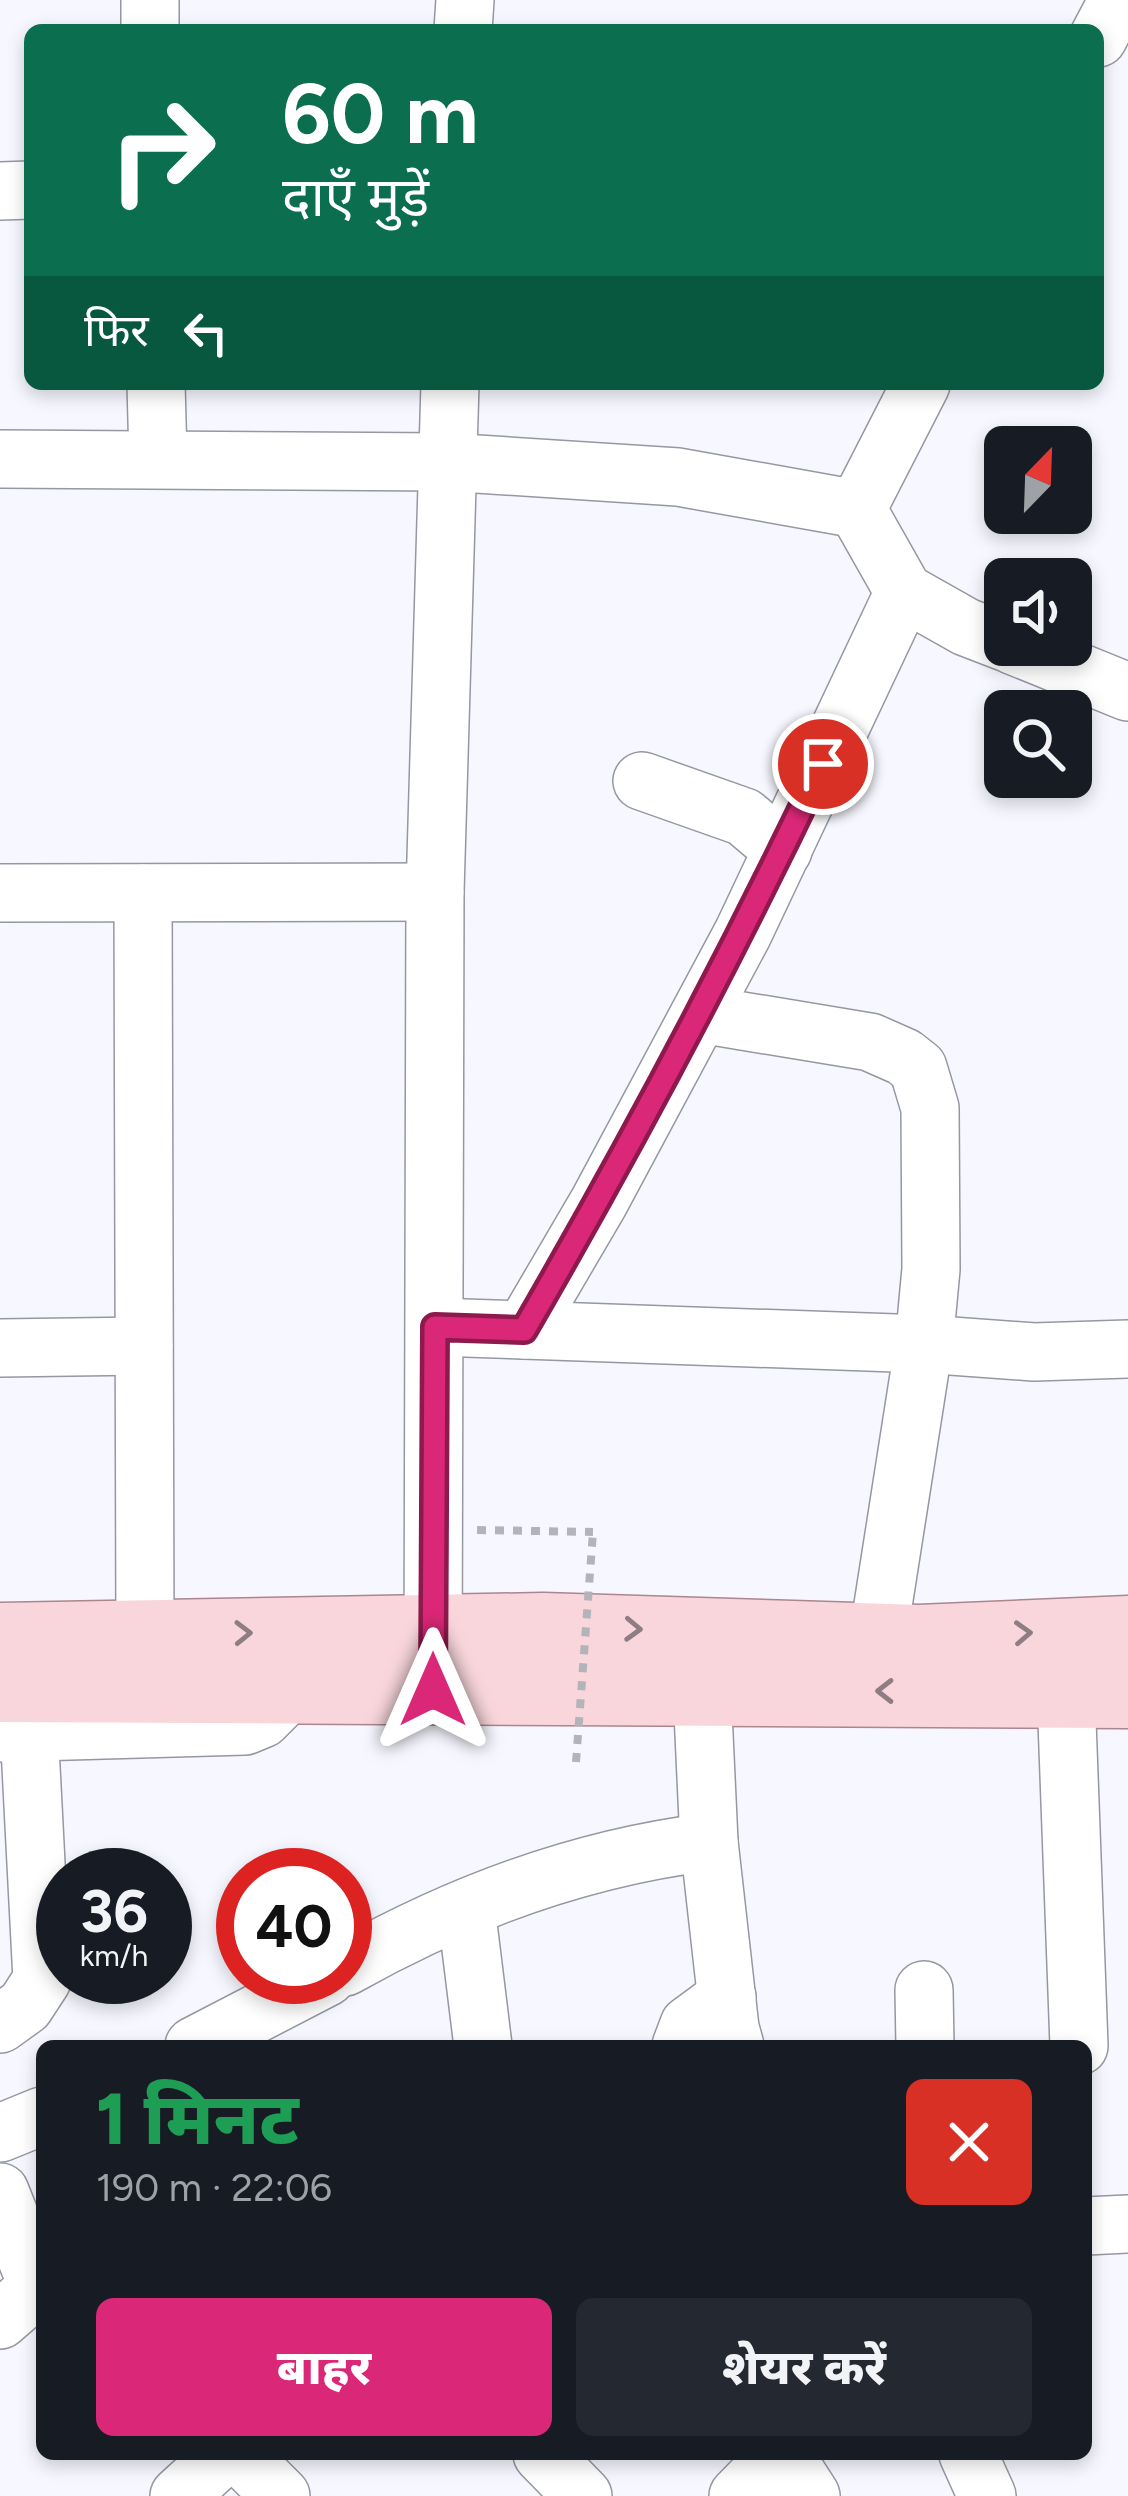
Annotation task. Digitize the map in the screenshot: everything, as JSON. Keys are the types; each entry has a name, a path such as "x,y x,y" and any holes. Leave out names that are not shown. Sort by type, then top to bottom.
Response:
{"main road":[{"path":"11,1696 291,1690 433,1659 542,1625 878,1637 1128,1629"},
{"path":"11,1696 145,1636 433,1659 702,1691 1097,1695"}],"street":[{"path":"1104,27 1118,0"},
{"path":"157,390 158,458"},
{"path":"433,1659 435,892 450,390"},
{"path":"857,509 918,390"},
{"path":"0,459 446,462 678,477 857,509"},
{"path":"857,509 904,592 984,634"},
{"path":"524,1330 700,1014 904,592"},
{"path":"1063,666 1128,692"},
{"path":"642,781 744,817 782,850"},
{"path":"0,893 435,892"},
{"path":"143,893 145,1636"},
{"path":"700,1014 870,1042 918,1068 930,1108 931,1269 924,1344 878,1637"},
{"path":"435,1327 1034,1352 1128,1349"},
{"path":"0,1348 145,1346"},
{"path":"683,2040 689,2025 731,2022 710,1842 702,1691"},
{"path":"1079,2040 1097,1695"},
{"path":"0,2024 25,2006 42,1980 11,1696"},
{"path":"372,1954 466,1908 586,1864 710,1842"},
{"path":"466,1908 482,2040"},
{"path":"925,1990 925,2040"},
{"path":"206,2040 276,2004"},
{"path":"0,2133 36,2118"},
{"path":"0,2192 20,2297"},
{"path":"1092,2223 1128,2224"},
{"path":"179,2496 218,2460"},
{"path":"245,2460 281,2496"},
{"path":"548,2460 584,2496"},
{"path":"738,2496 776,2460"},
{"path":"786,2460 811,2496"},
{"path":"971,2460 987,2496"}],"path":[{"path":"433,1529 593,1532 576,1762"}],"route":[{"path":"433,1690 435,1327 524,1330 743,933 823,764"}]}
